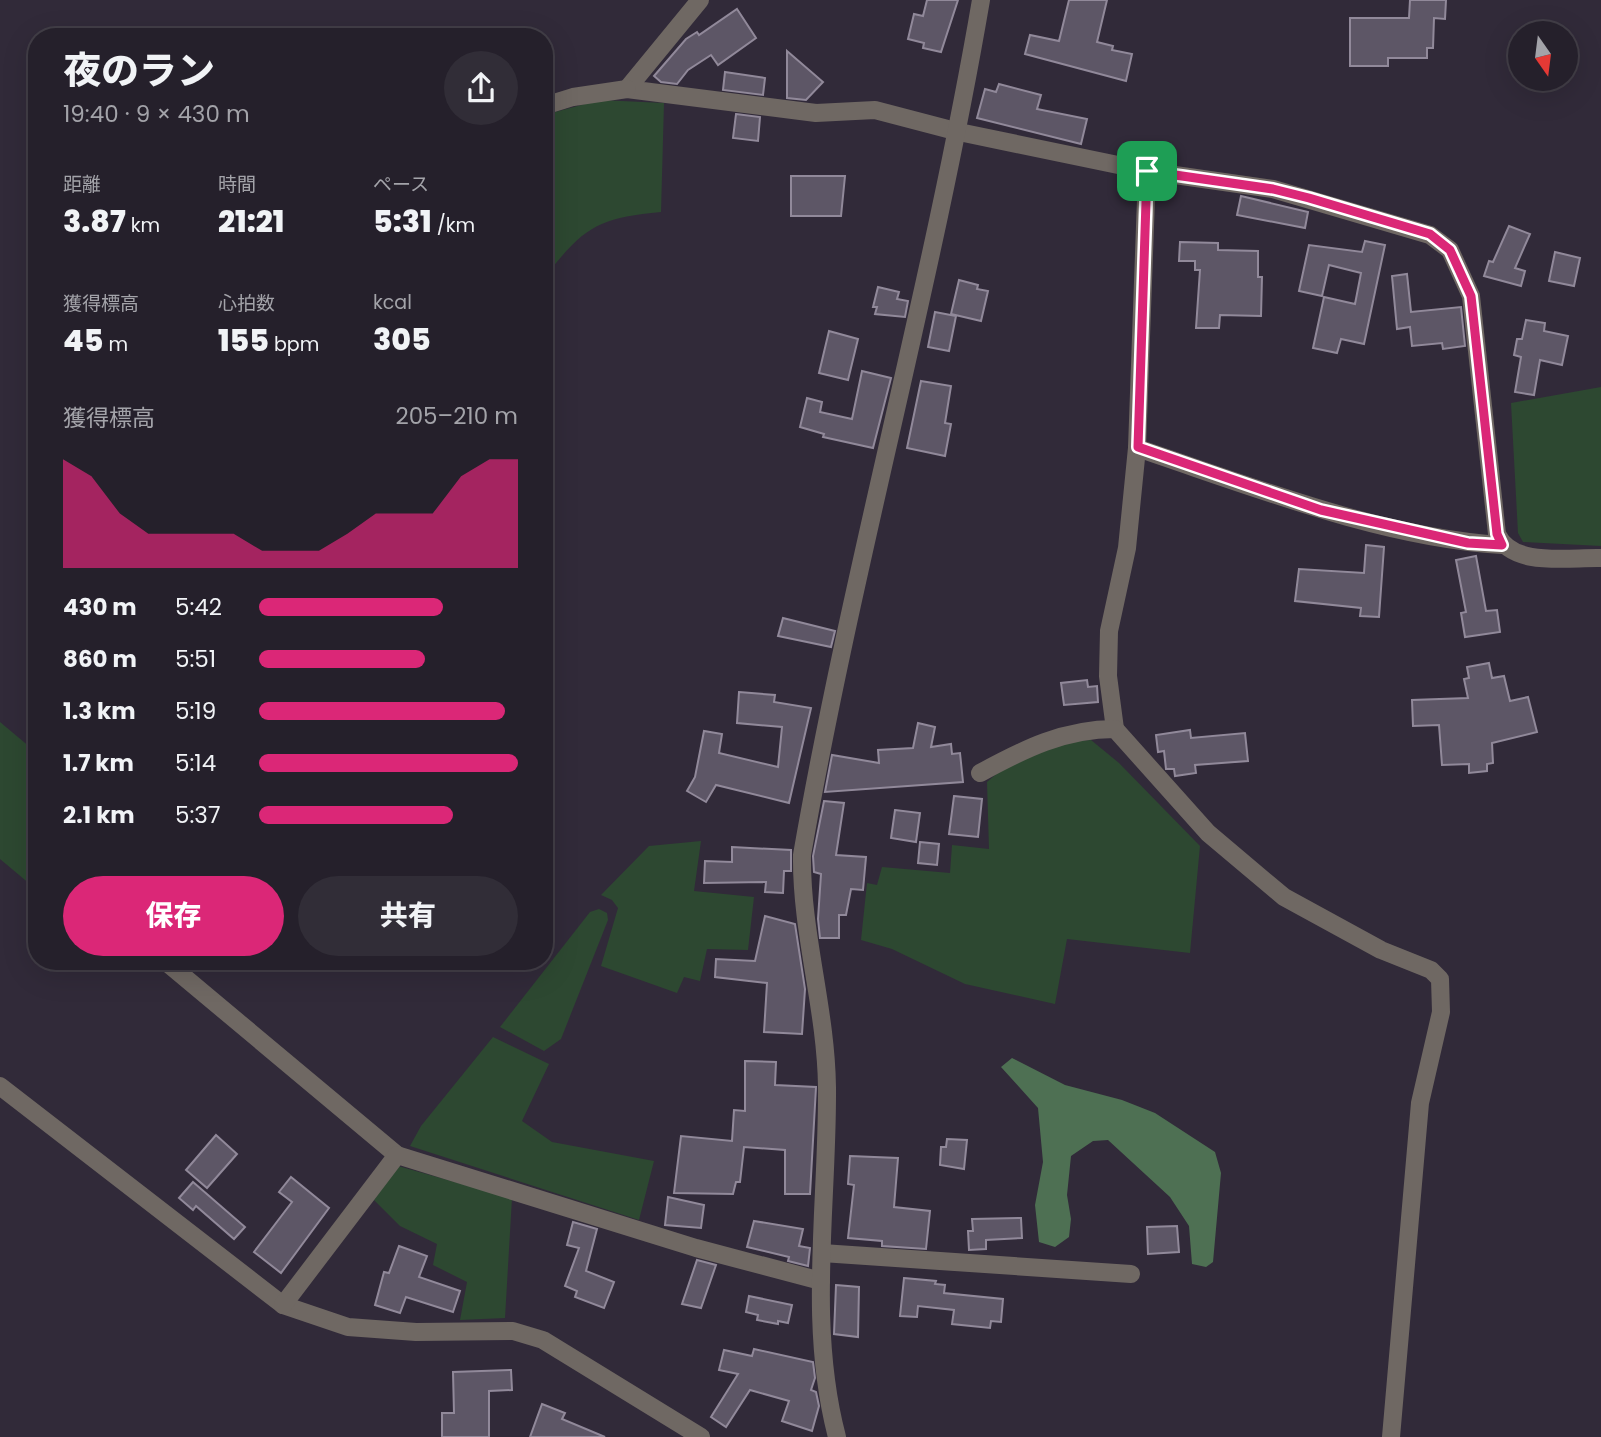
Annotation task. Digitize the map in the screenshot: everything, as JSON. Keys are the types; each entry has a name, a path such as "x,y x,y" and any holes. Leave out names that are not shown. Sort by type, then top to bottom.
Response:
{"street":[{"path":"627,89 700,0"},
{"path":"837,1437 823,1370 821,1281 827,1085 821,999 802,899 802,855 857,582 959,132 981,0"},
{"path":"553,103 573,97 627,89 816,113 875,110 959,132 1147,171 1273,189 1430,234 1450,250 1471,296 1497,534 1502,545 1509,551 1524,556 1601,558"},
{"path":"1147,171 1138,447 1127,548 1108,631 1108,676 1115,729 1208,833 1284,897 1381,950 1432,971 1440,979 1441,1012 1420,1103 1391,1437"},
{"path":"1138,447 1321,510 1468,543 1502,545"},
{"path":"980,773 1045,740 1090,729 1115,729"},
{"path":"176,970 397,1155 696,1248 821,1281"},
{"path":"0,1086 283,1305 348,1327 416,1332 513,1331 544,1340 701,1437"},
{"path":"283,1305 397,1155"},
{"path":"822,1253 1131,1274"}],"green space":[{"path":"600,100 664,103 661,212 621,218 594,228 570,247 553,267 553,113"},
{"path":"1601,387 1601,546 1523,542 1518,533 1511,403"},
{"path":"0,722 28,745 28,882 0,859"},
{"path":"1091,740 1119,763 1200,846 1190,953 1067,939 1055,1004 965,984 892,949 861,940 867,883 877,885 882,867 950,873 952,845 989,849 987,782 1010,765 1035,752"},
{"path":"701,841 694,891 754,897 748,950 707,949 700,981 684,977 677,993 601,966 618,908 612,900 601,895 649,846"},
{"path":"599,909 607,913 608,920 561,1039 544,1051 500,1027 545,970 553,970 553,959 590,912"},
{"path":"493,1037 549,1064 522,1121 552,1142 654,1161 639,1220 410,1146 421,1126"},
{"path":"1012,1058 1065,1085 1122,1100 1155,1113 1215,1152 1221,1173 1213,1262 1206,1267 1192,1264 1189,1226 1170,1197 1108,1140 1093,1141 1071,1156 1067,1195 1071,1219 1069,1237 1055,1247 1039,1242 1035,1205 1043,1162 1038,1108 1001,1067"},
{"path":"398,1166 512,1198 505,1318 460,1320 467,1282 433,1265 437,1244 400,1226 374,1200"}],"building":[{"path":"927,0 958,0 941,52 923,48 924,43 908,39 914,14 923,16"},
{"path":"1069,0 1107,0 1097,42 1113,46 1112,50 1132,54 1126,81 1025,54 1030,35 1059,41"},
{"path":"1410,0 1446,0 1445,19 1434,18 1433,48 1427,48 1427,58 1388,58 1388,66 1350,66 1350,18 1409,18"},
{"path":"737,9 756,38 718,65 711,55 688,70 677,84 661,82 654,76 686,39 697,32 699,35"},
{"path":"787,51 823,82 806,100 787,98"},
{"path":"725,72 765,78 763,95 723,90"},
{"path":"999,84 1041,95 1037,109 1087,119 1081,144 977,118 985,89 996,92"},
{"path":"736,114 760,117 758,141 733,138"},
{"path":"791,176 845,176 841,216 791,216"},
{"path":"1241,196 1308,212 1305,228 1237,215"},
{"path":"1509,226 1530,234 1515,268 1525,271 1521,286 1484,276 1489,261 1493,262"},
{"path":"1365,241 1385,245 1364,344 1341,339 1337,353 1313,348 1324,297 1355,304 1361,273 1329,265 1322,296 1299,291 1309,245 1362,252"},
{"path":"1180,242 1218,243 1218,250 1258,251 1258,277 1262,277 1261,316 1220,315 1219,328 1196,328 1200,270 1195,270 1195,261 1179,261"},
{"path":"1555,252 1580,258 1574,286 1549,281"},
{"path":"1407,274 1411,312 1461,307 1465,346 1443,349 1442,343 1412,346 1410,327 1397,329 1392,276"},
{"path":"959,280 988,291 981,321 951,314"},
{"path":"878,287 899,292 897,299 908,301 905,317 875,314 877,307 873,307"},
{"path":"935,312 956,316 949,351 928,347"},
{"path":"1526,320 1545,323 1544,331 1568,336 1562,365 1540,360 1534,395 1515,392 1521,357 1514,355 1517,339 1522,339"},
{"path":"829,331 858,339 848,380 819,373"},
{"path":"862,371 891,378 873,448 823,437 824,434 800,427 807,398 822,402 820,412 852,419"},
{"path":"921,381 951,386 945,423 951,424 945,456 907,448"},
{"path":"1366,545 1384,547 1379,617 1360,616 1361,608 1295,601 1299,569 1364,573"},
{"path":"1476,556 1486,611 1497,610 1500,632 1465,637 1461,613 1466,612 1456,560"},
{"path":"783,618 835,631 831,647 778,636"},
{"path":"1489,663 1492,678 1504,676 1510,701 1528,697 1537,732 1492,743 1493,763 1487,764 1487,771 1469,773 1469,764 1442,765 1439,725 1413,726 1412,700 1468,698 1464,679 1469,678 1467,667"},
{"path":"1087,680 1088,687 1097,686 1098,702 1064,705 1061,683"},
{"path":"739,692 775,695 774,702 811,708 789,803 716,785 706,802 687,791 695,777 704,731 722,734 719,753 778,767 782,727 737,723"},
{"path":"918,723 935,727 931,747 951,744 952,754 960,753 963,782 825,792 832,755 879,763 878,750 913,748"},
{"path":"1190,730 1191,738 1245,733 1248,761 1195,765 1196,773 1175,776 1174,769 1166,769 1164,751 1158,752 1156,735"},
{"path":"954,796 982,799 978,837 949,834"},
{"path":"824,801 844,803 836,855 866,857 863,890 851,889 846,915 839,915 839,938 820,938 818,919 821,874 814,872 813,856"},
{"path":"895,810 920,813 916,842 891,838"},
{"path":"920,842 939,844 937,865 918,863"},
{"path":"732,847 791,850 791,871 784,871 783,893 765,892 766,882 704,883 705,861 732,862"},
{"path":"765,916 795,924 805,989 802,1034 764,1032 767,983 715,977 716,959 755,961"},
{"path":"745,1061 776,1062 775,1085 816,1087 810,1194 785,1194 785,1150 744,1147 740,1182 736,1182 733,1194 674,1193 681,1136 732,1141 734,1110 745,1111"},
{"path":"216,1135 237,1154 207,1188 186,1170"},
{"path":"947,1139 967,1140 964,1169 940,1165 941,1147 946,1147"},
{"path":"850,1156 898,1158 894,1207 930,1211 926,1249 882,1246 882,1241 848,1238 854,1185 848,1184"},
{"path":"291,1177 329,1208 281,1273 254,1252 292,1202 279,1192"},
{"path":"193,1182 245,1227 234,1239 196,1206 193,1210 179,1198"},
{"path":"668,1197 704,1205 701,1228 665,1225"},
{"path":"1021,1218 1022,1238 986,1240 986,1249 969,1250 968,1231 973,1231 972,1219"},
{"path":"754,1221 803,1229 799,1246 810,1248 808,1266 788,1261 789,1257 747,1247"},
{"path":"573,1222 597,1229 586,1271 614,1282 604,1308 575,1297 577,1291 565,1286 579,1248 567,1245"},
{"path":"1177,1226 1179,1252 1148,1254 1147,1227"},
{"path":"399,1246 427,1256 419,1277 460,1291 453,1312 406,1297 400,1313 375,1305 384,1272 389,1273"},
{"path":"697,1260 716,1265 701,1308 682,1304"},
{"path":"904,1278 936,1281 935,1284 945,1285 944,1293 1003,1299 1001,1322 991,1321 990,1328 952,1324 954,1310 918,1306 917,1317 900,1316"},
{"path":"836,1285 859,1287 858,1337 834,1334"},
{"path":"749,1296 792,1305 788,1323 757,1320 758,1315 746,1312"},
{"path":"754,1349 813,1362 815,1378 811,1390 816,1392 819,1406 812,1431 782,1421 789,1401 750,1390 726,1427 711,1417 738,1374 719,1370 724,1350 752,1356"},
{"path":"511,1370 512,1390 489,1391 489,1437 442,1437 442,1413 454,1413 453,1372"},
{"path":"542,1404 565,1413 562,1419 605,1437 530,1437"}],"route":[{"path":"1147,171 1273,189 1309,198 1430,234 1450,250 1460,266 1471,296 1497,534 1502,545 1468,543 1321,510 1138,447 1147,171"}]}
